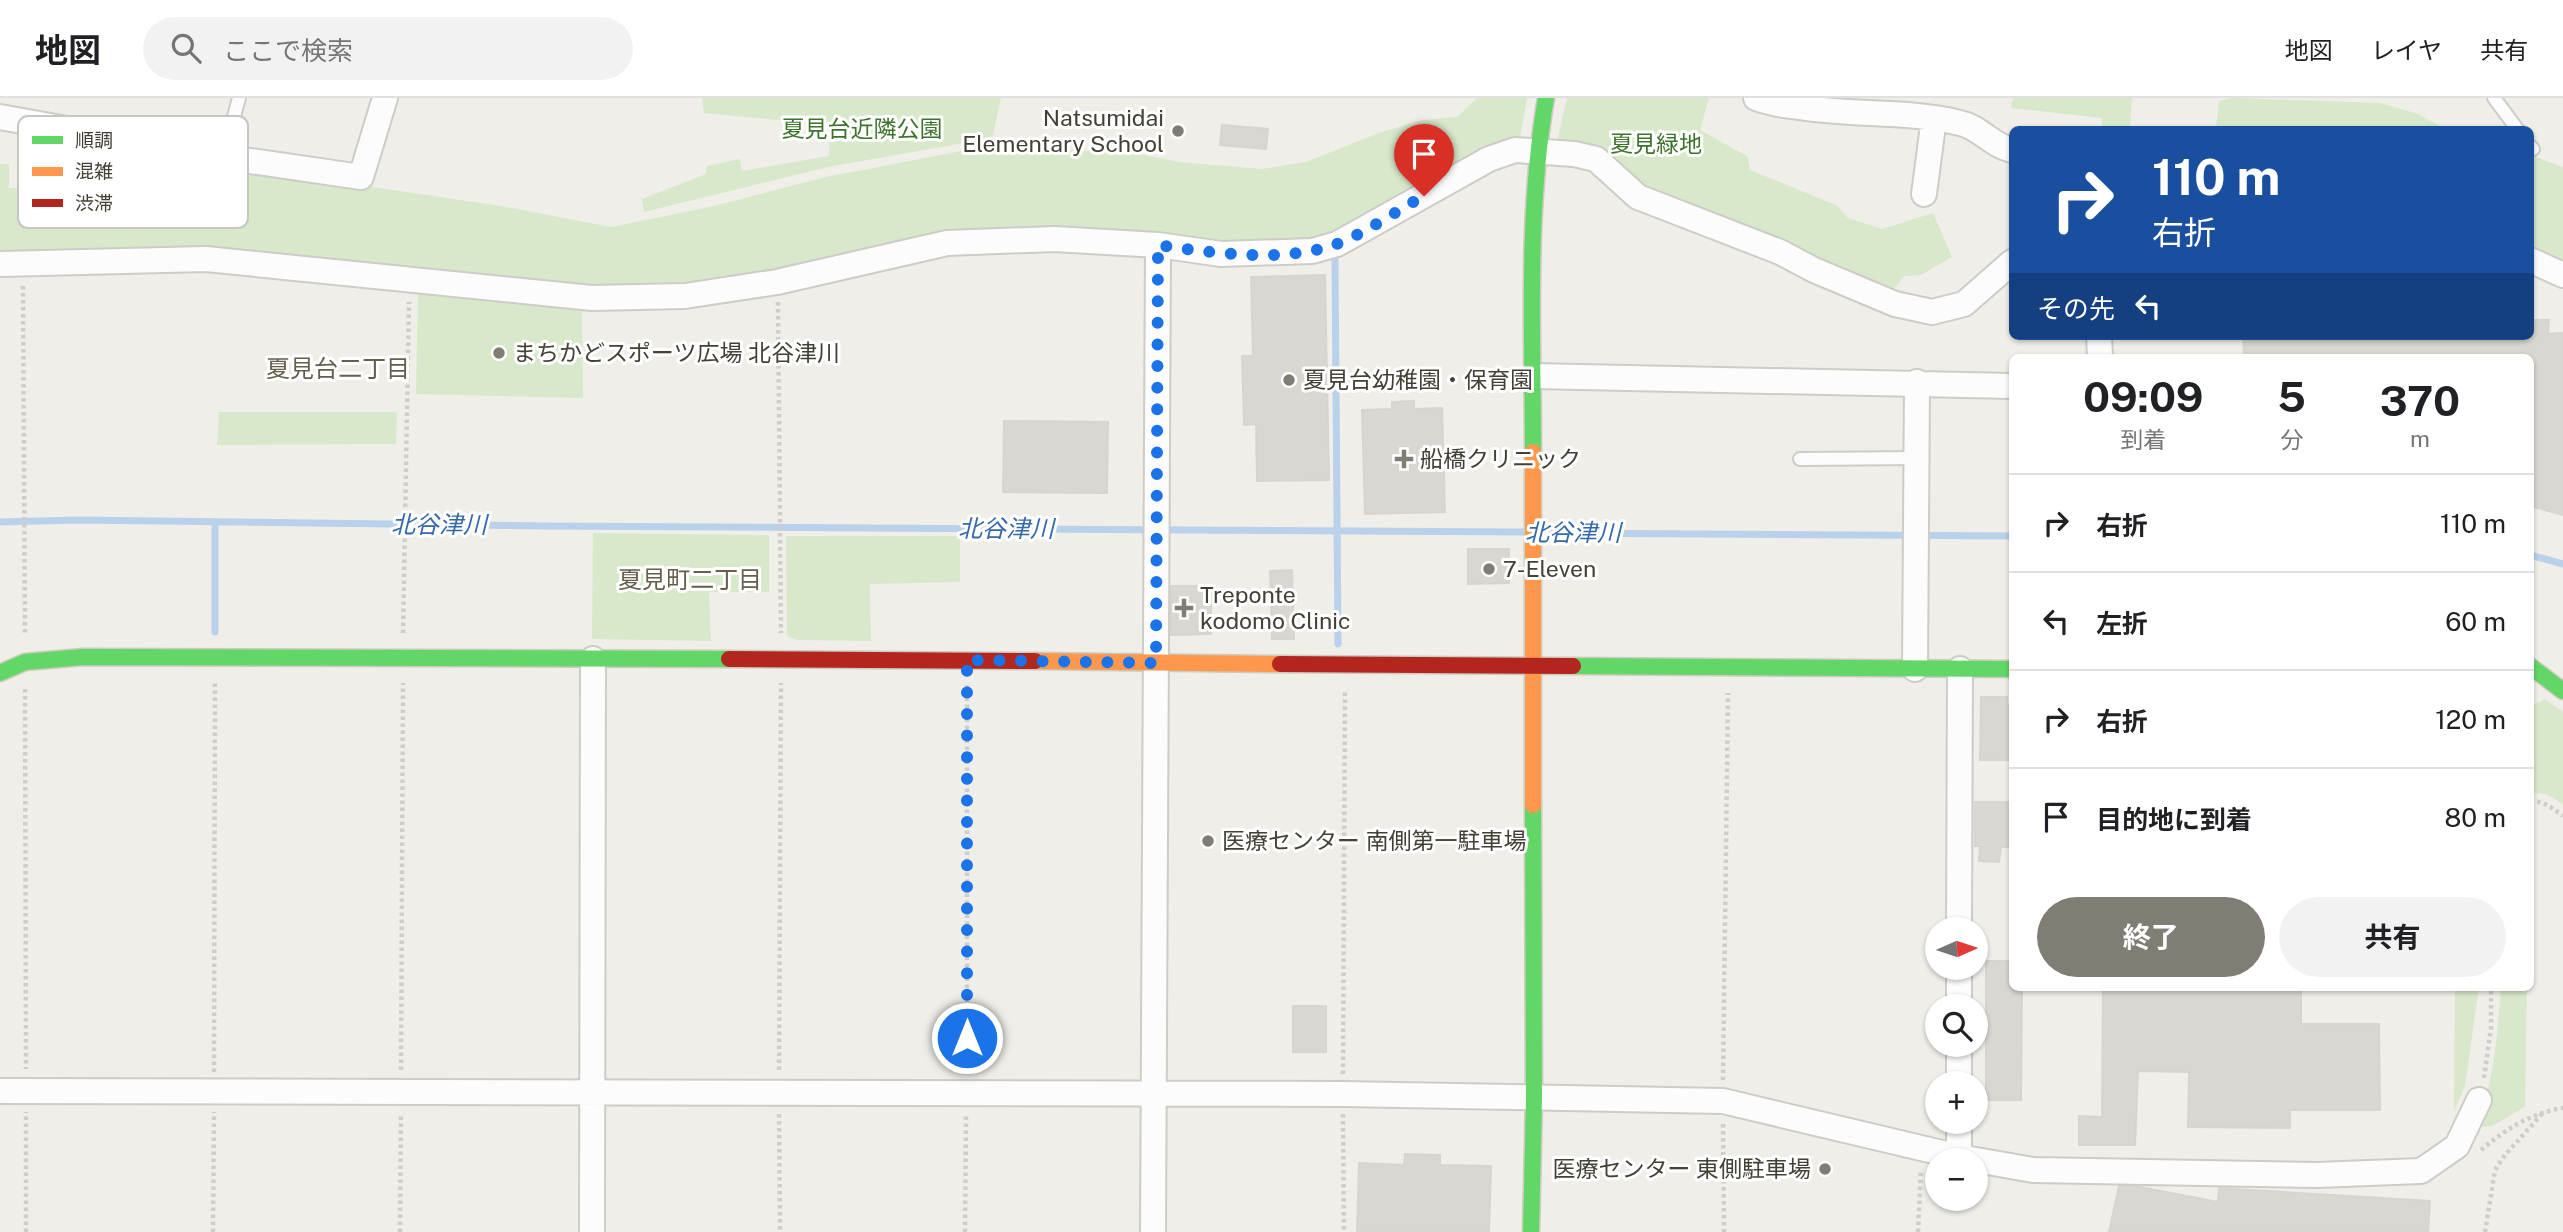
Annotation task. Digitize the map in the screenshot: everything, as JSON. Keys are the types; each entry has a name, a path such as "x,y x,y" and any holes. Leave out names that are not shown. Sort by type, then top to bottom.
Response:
{"street":[{"path":"248,161 361,177 385,98"},
{"path":"1531,1232 1534,1098 1534,219 1537,151 1546,98"},
{"path":"1756,98 1765,102 1831,111 1934,118 1965,123 2000,147 2009,149"},
{"path":"0,117 18,120"},
{"path":"1924,194 1934,118"},
{"path":"11,264 206,259 592,298 685,296 777,282 947,243 1054,239 1158,245 1221,254 1312,251 1337,244 1489,159 1516,150 1574,154 1596,159 1638,197 1780,252 1814,270 1895,304 1932,312 1964,304 2009,265"},
{"path":"1153,1232 1158,245"},
{"path":"2534,262 2563,275"},
{"path":"1533,376 2009,386"},
{"path":"1915,669 1917,382"},
{"path":"0,673 25,662 83,657 215,656 2009,669"},
{"path":"593,659 593,1232"},
{"path":"1959,917 1960,669"},
{"path":"2534,669 2563,691"},
{"path":"0,1091 1343,1094 1723,1101 1926,1148"},
{"path":"1988,1162 2033,1170 2317,1175 2421,1171 2457,1146 2479,1100"}],"lane":[{"path":"234,116 239,98"},
{"path":"2494,98 2515,126"},
{"path":"1800,459 1916,458"}],"path":[{"path":"11,264 25,662 26,1232"},
{"path":"400,1232 403,658 410,279"},
{"path":"777,282 780,1232"},
{"path":"213,1232 215,656"},
{"path":"965,1232 967,660"},
{"path":"1344,1232 1345,665"},
{"path":"1724,1232 1723,1101 1729,668"},
{"path":"2534,802 2549,805 2563,816"},
{"path":"2479,1100 2491,1028 2491,991"},
{"path":"2478,1154 2511,1126 2545,1111 2563,1108"},
{"path":"2485,1232 2495,1170 2545,1111"},
{"path":"1918,1232 1922,1147"}],"green space":[{"name":"夏見台近隣公園","path":"702,98 1001,98 992,138 828,167 644,212 642,199 706,174 707,166 740,159 742,171 829,156 830,125 704,113"},
{"path":"1477,98 1527,98 1519,144 1333,236 1284,246 1053,231 684,290 0,257 0,164 9,164 9,188 18,188 18,228 248,228 248,168 507,207 611,227 714,206 826,177 993,145 1087,151 1120,150 1179,162 1262,169 1306,162 1379,133 1423,120 1457,117"},
{"name":"夏見緑地","path":"1567,98 1709,98 1700,130 1747,156 1750,170 1836,205 1848,218 1882,229 1933,213 1952,257 1921,275 1904,276 1891,293 1643,191 1556,146"},
{"path":"2013,98 2132,98 2130,126 2102,126 2102,118 2011,108"},
{"path":"2232,98 2381,103 2418,114 2440,126 2216,126 2219,101"},
{"path":"2534,156 2563,167 2563,267 2534,253"},
{"name":"まちかどスポーツ広場 北谷津川","path":"418,290 582,311 583,398 416,394"},
{"path":"219,412 397,412 396,444 217,445"},
{"path":"593,533 769,535 769,592 709,592 711,641 592,639"},
{"path":"786,536 960,536 960,582 870,584 871,641 797,640 787,636"},
{"path":"2545,699 2563,712 2563,805 2548,795 2534,793 2534,704"},
{"path":"2455,991 2478,991 2465,1086 2454,1111"},
{"path":"2501,991 2527,991 2525,1107 2492,1126 2480,1127 2478,1121 2488,1089"}],"building":[{"path":"1222,125 1268,129 1266,149 1220,145"},
{"path":"1325,275 1329,480 1257,481 1256,424 1244,425 1242,356 1253,356 1251,277"},
{"path":"2534,320 2549,320 2548,334 2563,333 2563,515 2534,507 2534,354 2244,354 2243,340 2534,340"},
{"path":"1414,401 1414,409 1442,408 1445,512 1365,514 1362,410 1392,409 1392,402"},
{"path":"1004,421 1108,422 1107,493 1003,492"},
{"path":"1468,549 1509,549 1509,583 1468,584"},
{"path":"1292,570 1294,639 1272,639 1270,571"},
{"path":"1171,586 1211,586 1211,634 1171,635"},
{"path":"1981,697 2007,697 2009,760 1980,760"},
{"path":"1975,802 2009,802 2009,847 2001,847 1999,862 1979,861 1980,846 1975,846"},
{"path":"1988,961 2009,961 2009,991 2022,991 2021,1100 1988,1100"},
{"path":"2103,991 2301,991 2301,1024 2379,1024 2380,1110 2290,1110 2290,1128 2188,1127 2189,1072 2138,1071 2135,1145 2079,1145 2079,1116 2102,1117"},
{"path":"1293,1006 1326,1006 1326,1052 1293,1052"},
{"path":"1405,1154 1440,1155 1440,1165 1491,1166 1489,1232 1357,1232 1359,1163 1404,1165"},
{"path":"2119,1186 2140,1187 2218,1202 2219,1188 2430,1201 2428,1232 2109,1232"}],"waterway":[{"path":"1335,259 1338,644"},
{"name":"北谷津川","path":"0,522 78,520 543,526 1525,532"},
{"path":"215,522 215,632"},
{"name":"北谷津川","path":"1541,533 2009,536"},
{"name":"北谷津川","path":"2534,556 2563,564"}],"traffic: fast":[{"path":"1533,452 1533,230 1546,98"},
{"path":"0,673 25,662 83,657 729,659"},
{"path":"1573,666 2009,669"},
{"path":"2534,669 2563,691"},
{"path":"1531,1232 1534,1098 1533,805"}],"traffic: slow":[{"path":"1533,452 1533,805"},
{"path":"1035,661 1280,664"}],"traffic: jam":[{"path":"729,659 1035,661"},
{"path":"1280,664 1573,666"}],"place":[{"name":"Natsumidai Elementary School","path":"1178,131"},
{"name":"まちかどスポーツ広場 北谷津川","path":"499,353"},
{"name":"夏見台幼稚園・保育園","path":"1289,380"},
{"name":"船橋クリニック","path":"1404,459"},
{"name":"7-Eleven","path":"1489,569"},
{"name":"Treponte kodomo Clinic","path":"1184,608"},
{"name":"医療センター 南側第一駐車場","path":"1208,841"},
{"name":"医療センター 東側駐車場","path":"1825,1169"}],"district":[{"name":"夏見台二丁目","path":"338,369"},
{"name":"夏見町二丁目","path":"690,580"}],"route":[{"path":"967,1038 967,660 1156,663 1158,245 1221,254 1312,251 1337,244 1424,196"}]}
